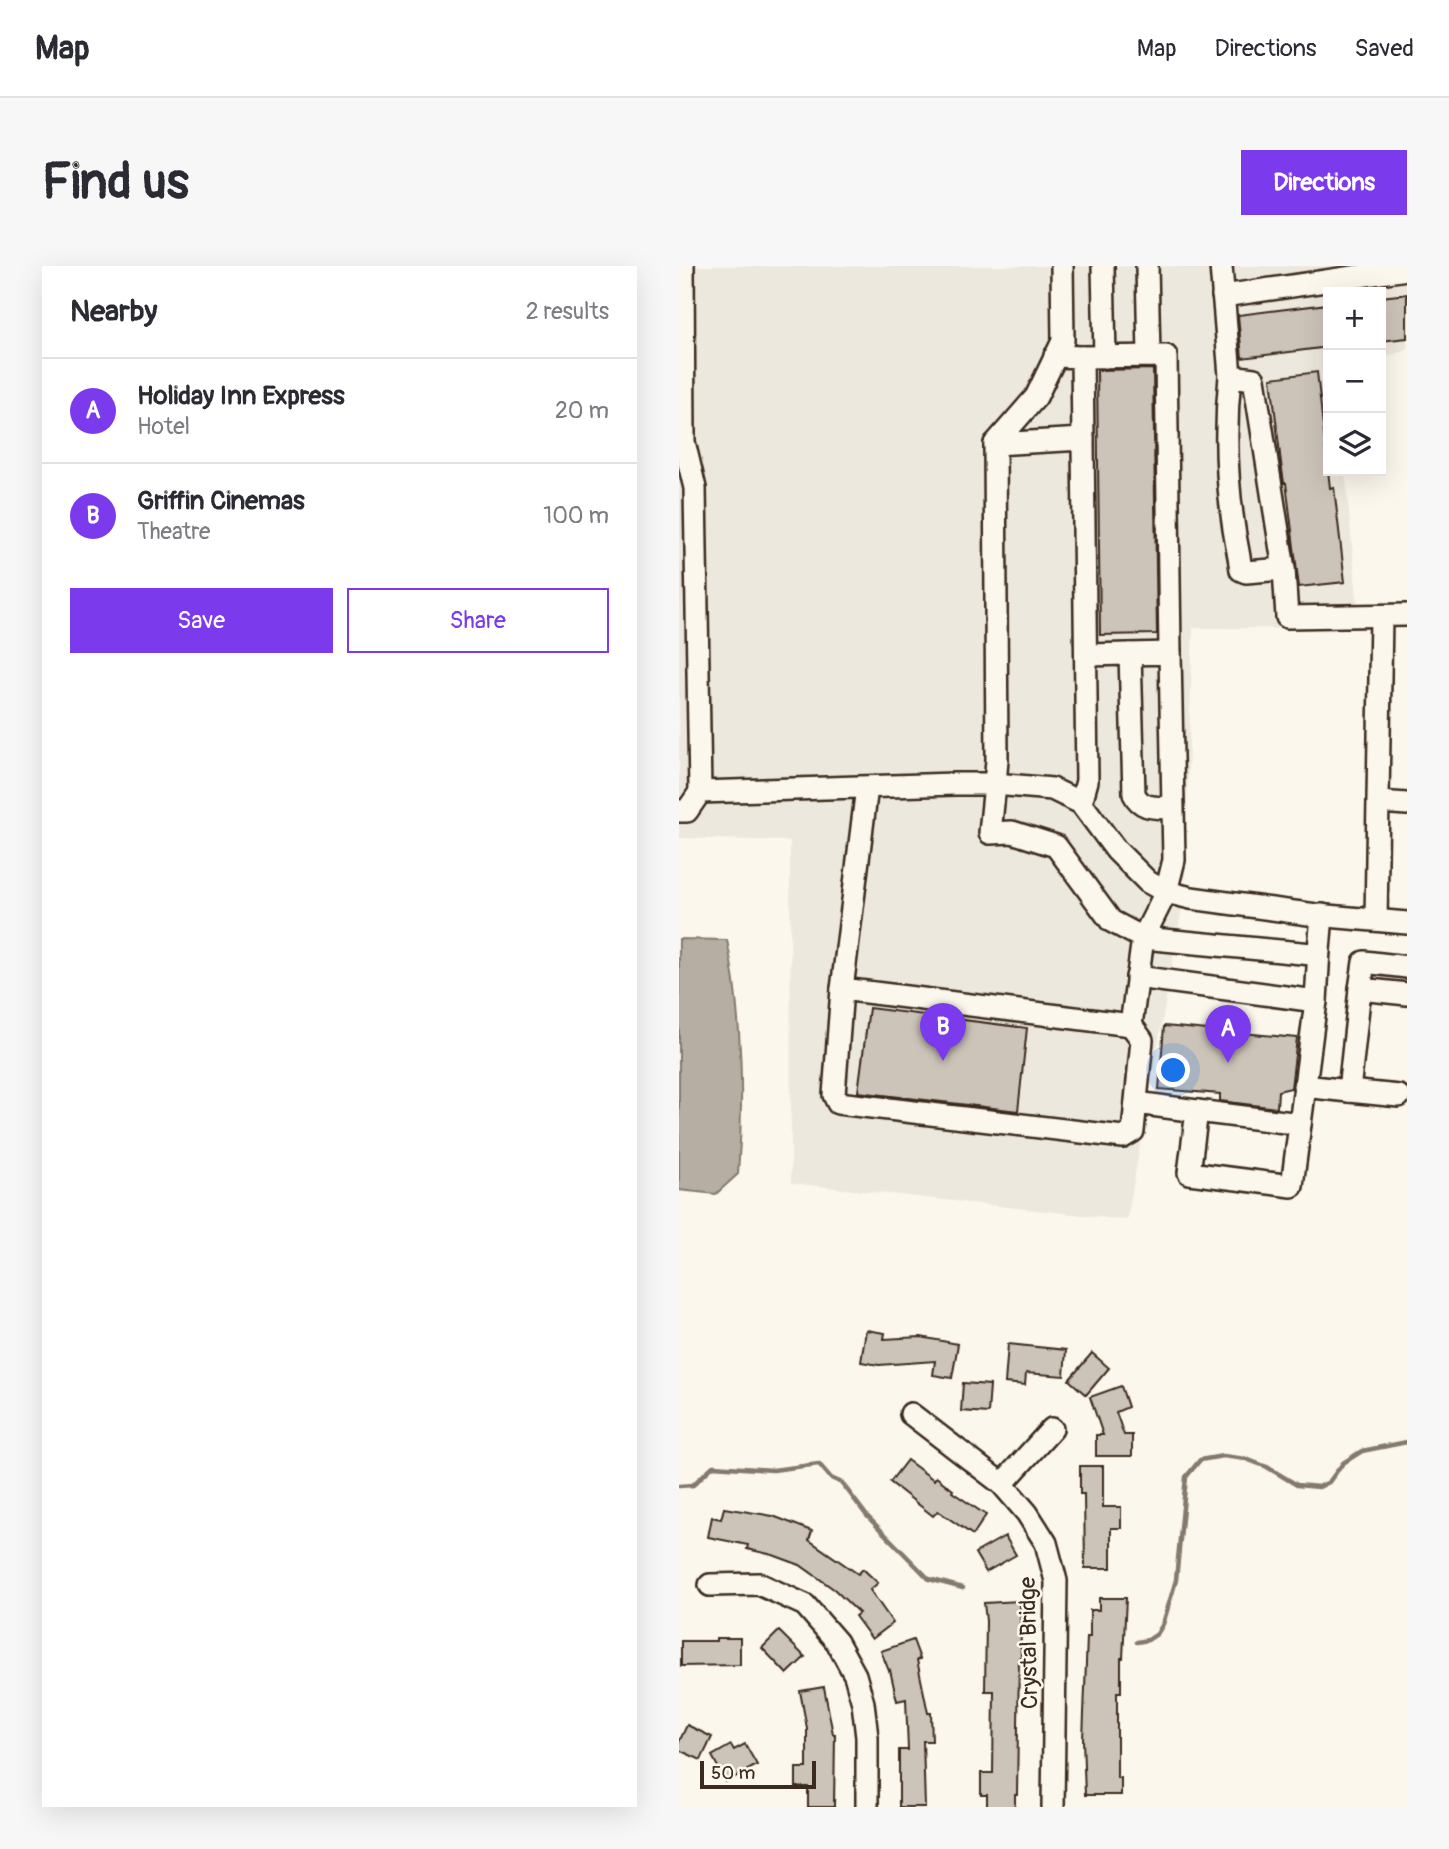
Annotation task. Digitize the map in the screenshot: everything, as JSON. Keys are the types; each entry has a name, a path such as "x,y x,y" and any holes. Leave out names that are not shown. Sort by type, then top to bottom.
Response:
{"street":[{"path":"679,811 688,811 700,792 695,488 684,442 683,266"},
{"path":"1062,266 1063,341 1036,397 995,444 997,760 990,833 1012,832 1056,846 1111,921 1143,938 1312,954 1319,950"},
{"path":"1103,266 1105,357"},
{"path":"1147,266 1149,356"},
{"path":"1221,266 1230,376 1227,451 1233,523 1241,570 1246,572 1284,569"},
{"path":"1223,296 1407,269"},
{"path":"867,787 842,989 834,1095 838,1103 1123,1137 1133,1130 1142,1040 1131,1025 1137,977 1143,938 1166,892 1174,860 1166,356 1055,356"},
{"path":"1081,803 1087,781 1082,357"},
{"path":"1230,376 1254,379 1284,569 1287,617 1407,615"},
{"path":"995,444 1083,439"},
{"path":"1376,920 1381,616"},
{"path":"1086,655 1170,653"},
{"path":"1129,654 1134,794 1138,802 1146,807 1172,808"},
{"path":"700,792 995,784 1052,789 1081,803 1116,850 1148,881 1166,892 1191,898 1321,915 1407,923"},
{"path":"1379,802 1407,804"},
{"path":"1197,1111 1189,1173 1292,1186 1316,1001 1321,915"},
{"path":"1349,1091 1364,962 1407,967"},
{"path":"1137,977 1316,1001"},
{"path":"842,989 1131,1025"},
{"path":"1360,989 1407,994"},
{"path":"1304,1086 1399,1097"},
{"path":"1136,1103 1300,1124"},
{"name":"Crystal Bridge","path":"911,1414 1002,1484 1027,1513 1046,1543 1056,1581 1053,1807"},
{"path":"1002,1484 1052,1429"},
{"path":"710,1585 759,1584 805,1605 837,1642 855,1675 863,1703 867,1737 867,1807"}],"shaded area":[{"path":"679,266 1407,266 1407,350 1386,356 1386,287 1323,287 1323,476 1345,476 1360,629 1193,628 1184,897 1127,1220 791,1183 790,841 679,838"},
{"path":"679,939 727,940 732,968 740,1057 738,1174 716,1194 679,1190"}],"building":[{"path":"1407,294 1407,338 1386,340 1386,296"},
{"path":"1323,305 1323,348 1242,358 1238,315"},
{"path":"1153,369 1157,634 1100,635 1097,370"},
{"path":"1317,372 1323,426 1323,476 1329,476 1330,488 1334,487 1345,582 1299,587 1271,378"},
{"path":"869,1008 1027,1028 1018,1111 858,1092"},
{"path":"1164,1026 1297,1038 1291,1088 1278,1091 1277,1108 1220,1101 1220,1094 1159,1089"},
{"path":"866,1330 885,1333 884,1339 921,1337 958,1344 952,1378 933,1375 935,1361 879,1365 861,1362"},
{"path":"1008,1344 1066,1350 1064,1376 1026,1373 1025,1385 1005,1383"},
{"path":"1092,1353 1109,1368 1086,1395 1069,1380"},
{"path":"963,1383 990,1385 988,1413 961,1411"},
{"path":"1121,1386 1128,1407 1116,1412 1124,1435 1132,1435 1132,1456 1096,1456 1096,1435 1103,1435 1090,1397"},
{"path":"907,1460 934,1480 936,1477 953,1490 952,1492 986,1515 973,1535 938,1511 933,1516 890,1482"},
{"path":"1080,1466 1103,1466 1103,1507 1121,1507 1121,1528 1111,1528 1111,1568 1085,1568 1084,1494 1080,1494"},
{"path":"724,1508 773,1516 812,1531 809,1540 858,1574 863,1569 878,1583 870,1590 893,1623 872,1639 855,1616 859,1613 835,1590 800,1565 747,1549 748,1545 708,1537 712,1517 721,1519"},
{"path":"1005,1536 1016,1555 986,1572 975,1553"},
{"path":"1099,1598 1126,1598 1121,1692 1117,1692 1117,1778 1121,1778 1121,1795 1085,1795 1083,1739 1087,1637 1090,1637 1090,1610 1099,1610"},
{"path":"1020,1601 1017,1795 1015,1807 987,1807 987,1795 981,1795 981,1773 993,1773 994,1691 985,1691 984,1603"},
{"path":"779,1631 805,1657 787,1674 762,1648"},
{"path":"716,1638 740,1638 740,1665 681,1666 681,1641 716,1641"},
{"path":"913,1640 920,1659 917,1660 928,1713 931,1713 932,1741 923,1741 925,1807 899,1807 899,1750 908,1750 906,1699 897,1701 890,1670 881,1651"},
{"path":"824,1687 835,1734 834,1807 808,1807 808,1787 796,1787 796,1768 807,1768 807,1728 800,1691"},
{"path":"687,1725 712,1737 701,1760 679,1750 679,1742"},
{"path":"745,1744 757,1765 726,1782 712,1756 731,1745 734,1750"}],"waterway":[{"path":"1137,1642 1148,1640 1157,1634 1163,1624 1176,1580 1186,1477 1200,1460 1223,1456 1246,1459 1267,1467 1297,1485 1319,1487 1329,1482 1343,1463 1362,1451 1407,1442"},
{"path":"679,1486 693,1485 713,1466 773,1470 819,1464 831,1478 842,1483 867,1516 929,1579 963,1588"}],"place":[{"name":"Griffin Cinemas","path":"943,1061"},
{"name":"Holiday Inn Express","path":"1228,1063"}]}
